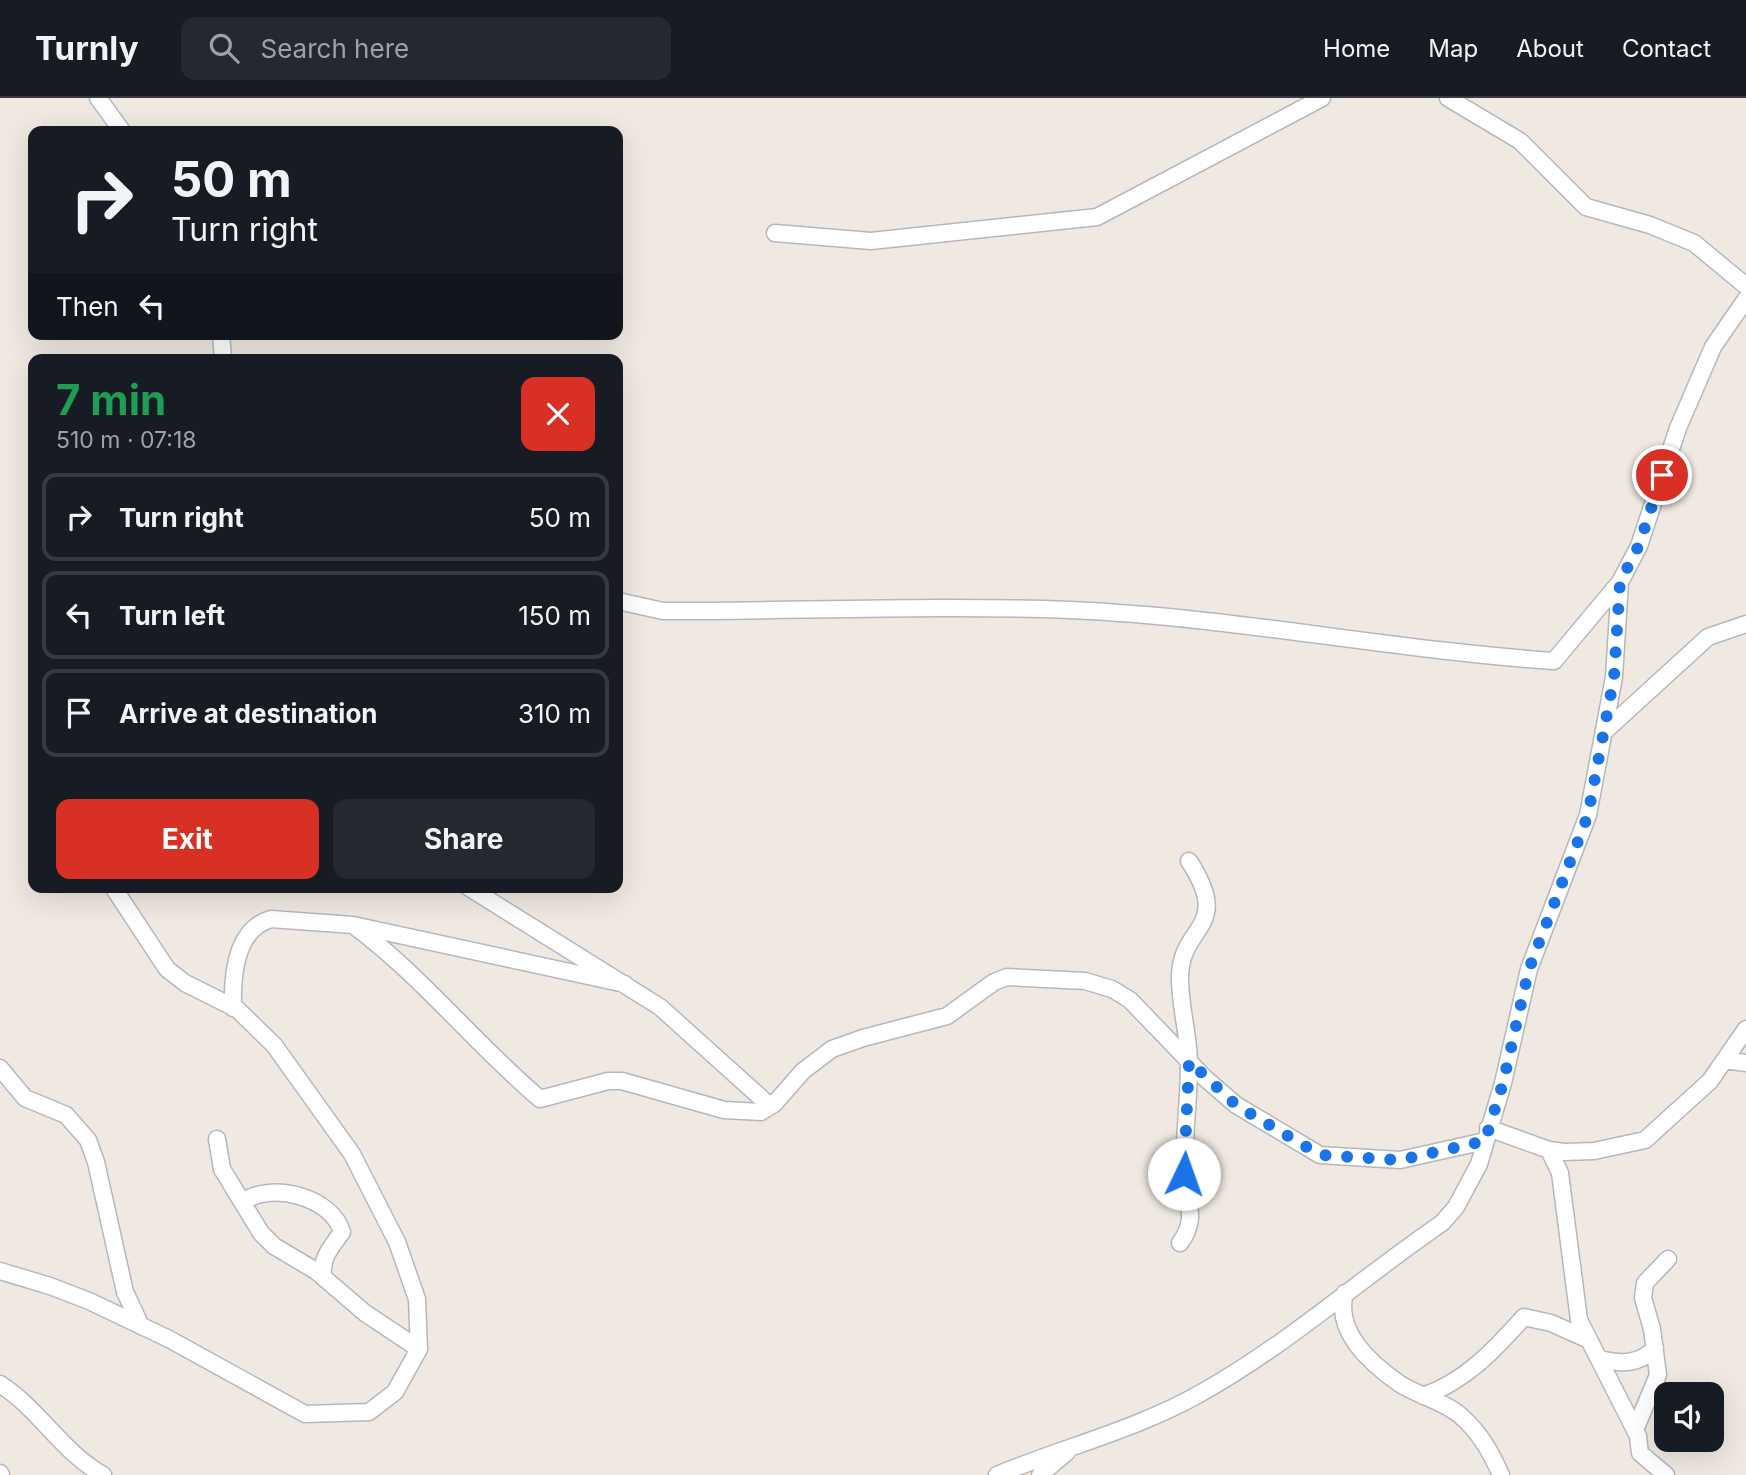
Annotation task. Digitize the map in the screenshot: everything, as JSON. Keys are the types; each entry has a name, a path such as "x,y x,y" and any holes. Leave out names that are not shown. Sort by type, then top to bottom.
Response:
{"street":[{"path":"98,98 118,126"},
{"path":"775,233 871,242 1097,217 1322,98"},
{"path":"1448,98 1520,141 1586,207 1650,225 1694,243 1746,285"},
{"path":"623,602 663,611 1070,610 1241,626 1483,656 1554,661 1620,582 1639,545 1678,428 1713,347 1746,299"},
{"path":"998,1475 1200,1394 1277,1347 1441,1223 1456,1208 1479,1164 1503,1083 1529,969 1588,815 1614,677 1620,582"},
{"path":"1605,731 1708,637 1746,624"},
{"path":"1180,1243 1189,1231 1191,1210 1184,1174 1189,1061 1180,977 1183,960 1204,921 1207,904 1202,885 1189,861"},
{"path":"0,1272 50,1286 141,1326 305,1414 369,1412 396,1392 419,1349 414,1288 397,1242 352,1154 274,1045 233,1008 185,983 167,969 117,893"},
{"path":"478,893 625,984 692,1034 770,1106"},
{"path":"233,1008 235,961 259,923 271,919 353,925 625,984"},
{"path":"353,925 436,998 510,1074 540,1099 608,1081 622,1081 724,1110 748,1114 761,1112 803,1071 832,1049 947,1016 994,982 1007,976 1086,981 1112,989 1130,1000 1236,1105 1320,1155 1400,1160 1486,1134 1549,1150 1594,1151 1645,1140 1710,1081 1746,1029"},
{"path":"1725,1060 1746,1063"},
{"path":"0,1068 25,1098 66,1115 88,1140 96,1162 125,1292 141,1326"},
{"path":"217,1139 222,1169 274,1246 323,1276 365,1312 419,1349"},
{"path":"1549,1150 1560,1173 1579,1320 1635,1430 1640,1453 1662,1474"},
{"path":"243,1202 254,1194 279,1192 327,1209 339,1221 342,1232 328,1250 322,1265 323,1276"},
{"path":"1635,1430 1658,1375 1655,1348 1643,1298 1645,1283 1668,1259"},
{"path":"1345,1293 1342,1317 1352,1338 1400,1383 1461,1415 1486,1443 1501,1475"},
{"path":"1423,1396 1449,1387 1469,1372 1524,1317 1551,1323 1587,1339"},
{"path":"1600,1359 1626,1363 1646,1357 1655,1348"},
{"path":"0,1384 15,1393 66,1447 103,1475"},
{"path":"1040,1475 1077,1444"}],"route":[{"path":"1184,1174 1189,1061 1236,1105 1320,1155 1400,1160 1485,1141 1489,1121 1503,1083 1529,969 1588,815 1614,677 1620,582 1639,545 1662,475"}]}
